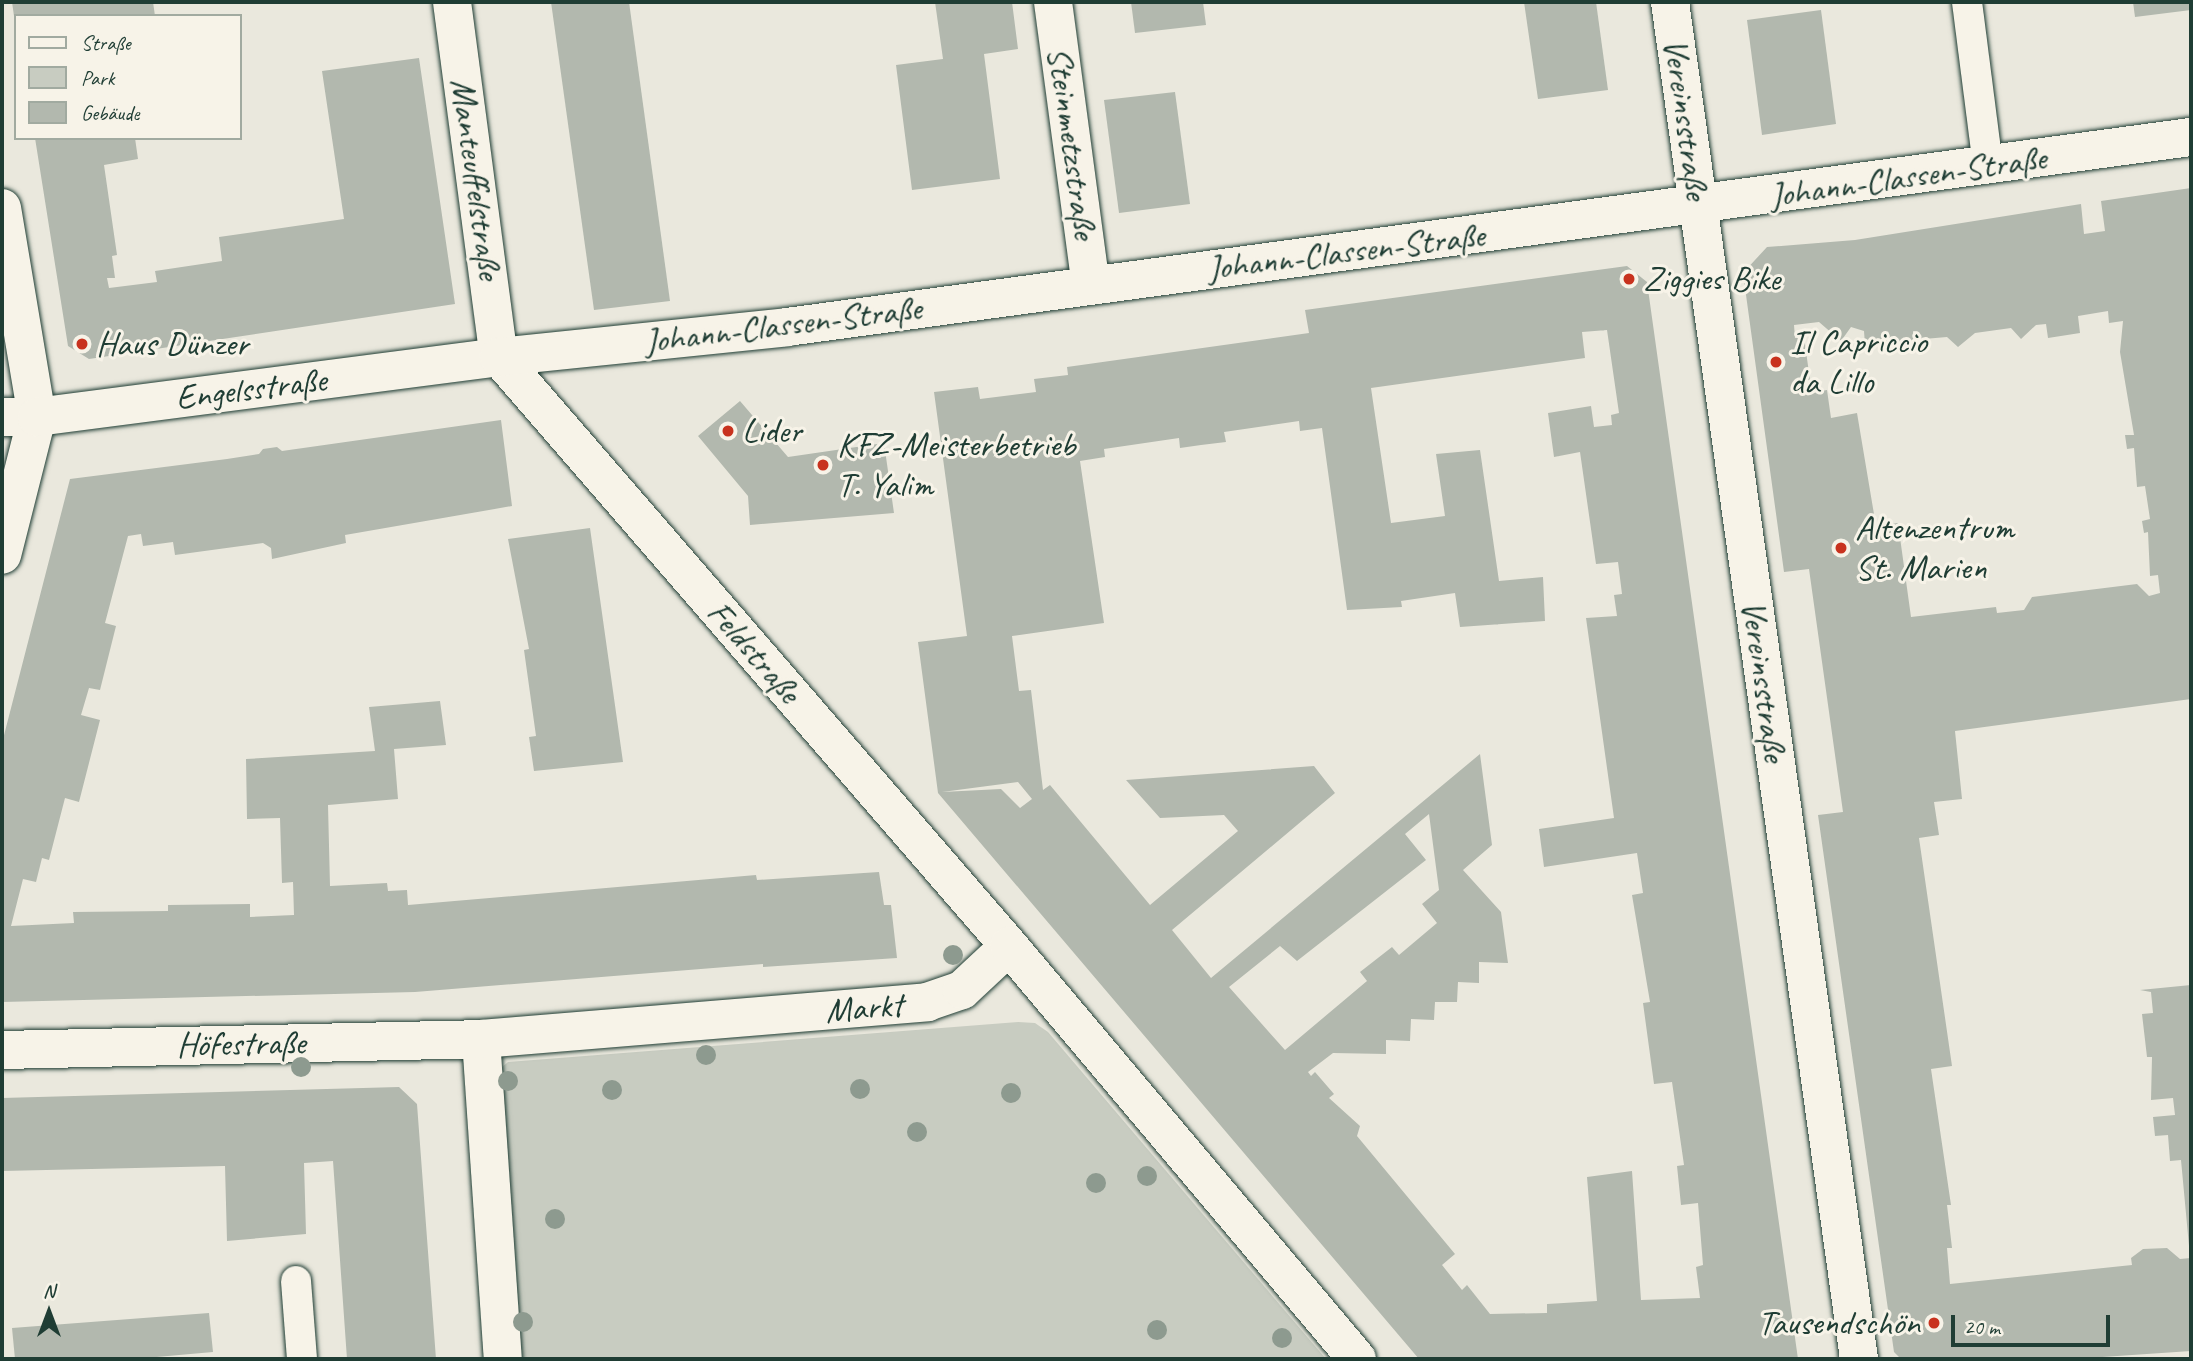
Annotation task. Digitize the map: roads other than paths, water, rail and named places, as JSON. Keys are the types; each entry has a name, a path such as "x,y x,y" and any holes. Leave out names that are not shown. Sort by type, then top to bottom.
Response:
{"street":[{"name":"Manteuffelstraße","path":"452,2 499,357"},
{"name":"Steinmetzstraße","path":"1052,2 1091,285"},
{"name":"Vereinsstraße","path":"1670,2 1859,1359"},
{"name":"Johann-Classen-Straße","path":"499,357 787,327 1698,206 2191,137"},
{"path":"2,208 20,417 2,555"},
{"name":"Engelsstraße","path":"20,417 499,357"},
{"name":"Feldstraße","path":"499,357 1009,946"},
{"path":"1009,946 1357,1359"},
{"name":"Markt","path":"481,1039 927,1002 962,990 1009,946"},
{"path":"481,1039 502,1359"},
{"name":"Höfestraße","path":"2,1050 481,1039"}],"lane":[{"path":"1967,2 1988,166"},
{"path":"296,1281 302,1359"}],"place":[{"name":"Ziggies Bike","path":"1629,279"},
{"name":"Haus Dünzer","path":"82,344"},
{"name":"Il Capriccio da Lillo","path":"1776,362"},
{"name":"Lider","path":"728,431"},
{"name":"KFZ-Meisterbetrieb T. Yalim","path":"823,465"},
{"name":"Altenzentrum St. Marien","path":"1841,548"},
{"name":"Tausendschön","path":"1934,1323"}]}
